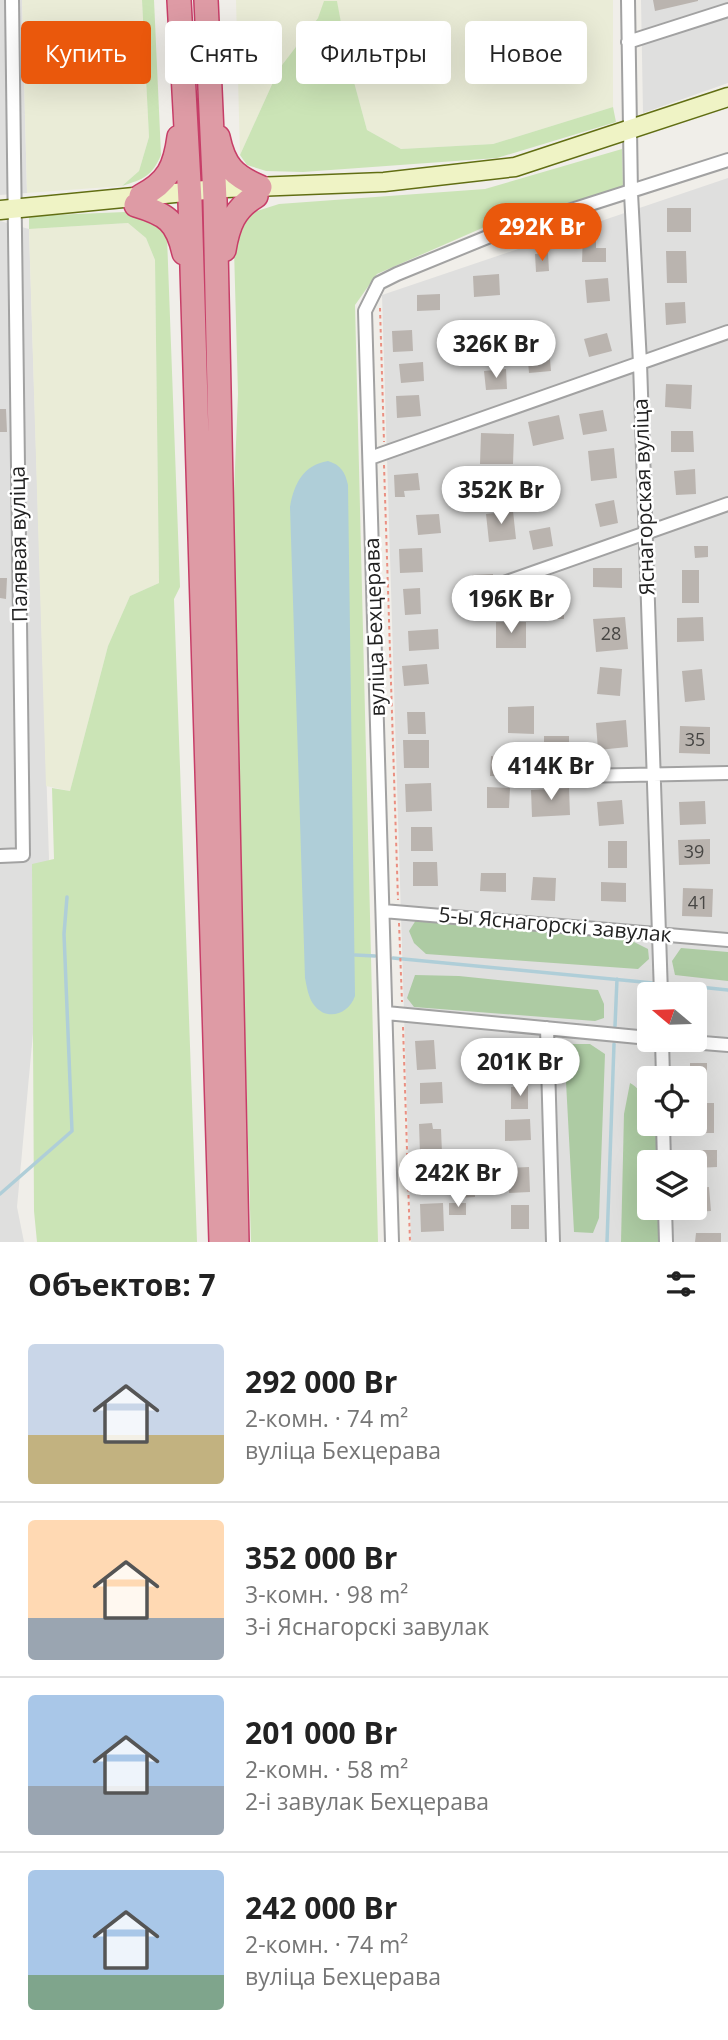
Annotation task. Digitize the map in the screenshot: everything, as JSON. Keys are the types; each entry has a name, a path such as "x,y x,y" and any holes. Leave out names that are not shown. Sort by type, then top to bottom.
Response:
{"highway":[{"path":"179,0 180,21"},
{"path":"206,0 214,195 237,1242"},
{"path":"183,84 190,197 221,1242"},
{"path":"183,84 174,161 168,175 158,187 139,200 174,225 181,236 192,286"},
{"path":"211,97 221,153 233,172 258,191 234,216 227,233 216,288"}],"main road":[{"path":"8,210 72,205 88,208 139,200 258,191 322,190 337,186 515,167 728,97"}],"street":[{"path":"8,210 12,0"},
{"name":"Яснагорская вуліца","path":"628,0 631,193 640,363 661,982"},
{"path":"628,41 728,10"},
{"name":"вуліца Бехцерава","path":"392,1242 365,311 379,283 490,236 728,160"},
{"name":"Палявая вуліца","path":"0,856 23,855 8,210"},
{"path":"370,458 728,332"},
{"path":"501,584 728,504"},
{"path":"528,778 728,773"},
{"name":"5-ы Яснагорскі завулак","path":"383,911 728,940"},
{"path":"386,1013 637,1037"},
{"path":"547,1028 553,1242"},
{"path":"707,1043 728,1045"},
{"path":"665,1220 666,1242"}],"path":[{"path":"380,309 410,1242"}],"shaded area":[{"path":"0,0 22,0 21,84 24,84 27,193 0,195"},
{"path":"641,0 728,0 728,83 643,113"},
{"path":"728,178 728,1242 411,1242 382,295"},
{"path":"0,221 29,229 49,859 17,1207 24,1242 0,1242"}],"green space":[{"path":"22,0 142,0 143,21 23,21"},
{"path":"142,0 154,0 161,155 146,176 122,186 139,171 149,137 146,84 151,84 151,21 143,21"},
{"path":"236,0 613,0 613,107 493,144 401,149 367,130 355,84 451,84 451,21 341,21 337,2 316,21 296,21 296,47 282,65 282,21 237,21"},
{"path":"324,1 337,1 341,21 316,21"},
{"path":"296,47 296,84 355,84 367,130 401,149 493,144 613,107 616,122 497,158 303,172 266,171 247,165 240,155 272,84 282,84 282,65"},
{"path":"24,84 146,84 149,137 139,171 122,186 27,193"},
{"path":"238,84 272,84 240,155"},
{"path":"622,149 623,188 496,222 377,274 355,305 378,1242 251,1242 231,567 238,394 234,249 241,225 257,211 279,204 485,189"},
{"path":"125,212 149,220 167,237 180,587 174,599 197,1242 37,1242 34,1211 32,864 54,859 52,788 70,791 108,646 130,596 159,583 155,260 146,238 128,223 29,229 29,216"},
{"path":"128,223 146,238 155,260 159,583 130,596 108,646 70,791 46,786 29,229"},
{"path":"416,920 630,940 648,949 649,959 638,969 426,954 414,943 409,931"},
{"path":"681,948 728,952 728,981 675,975 672,961"},
{"path":"415,975 459,976 598,990 604,1004 604,1018 595,1021 414,1007 407,998"},
{"path":"570,1044 590,1044 605,1054 599,1218 593,1233 574,1232 565,1063"},
{"path":"630,1083 637,1089 637,1136 656,1136 657,1150 637,1150 637,1220 658,1220 659,1242 621,1242 624,1114"}],"water":[{"path":"328,461 342,470 348,485 355,996 348,1007 337,1014 325,1013 314,1005 305,978 290,507 301,477 312,467"}],"building":[{"path":"653,0 698,0 698,1 655,11"},
{"path":"667,208 691,208 691,232 667,232"},
{"path":"583,234 596,234 596,248 606,248 606,262 582,262"},
{"path":"666,251 686,251 687,283 667,283"},
{"path":"548,253 549,271 536,272 535,254"},
{"path":"499,274 500,295 474,297 473,276"},
{"path":"608,278 610,301 587,303 585,280"},
{"path":"440,294 440,310 417,311 417,295"},
{"path":"685,302 686,323 666,325 665,303"},
{"path":"412,330 413,351 393,352 392,331"},
{"path":"607,333 612,351 589,357 584,339"},
{"path":"549,348 551,371 529,373 527,350"},
{"path":"423,362 424,381 401,383 399,364"},
{"path":"506,369 507,389 486,390 484,371"},
{"path":"666,384 692,385 691,409 665,407"},
{"path":"419,395 421,416 397,418 396,396"},
{"path":"0,409 6,409 7,432 0,432"},
{"path":"603,410 607,431 583,435 579,414"},
{"path":"559,415 564,439 533,446 528,422"},
{"path":"671,431 693,431 694,452 671,452"},
{"path":"481,433 514,434 513,464 480,464"},
{"path":"614,448 617,478 591,481 588,451"},
{"path":"695,469 696,494 676,495 674,471"},
{"path":"418,473 420,490 404,491 405,497 395,497 394,475"},
{"path":"614,500 618,523 600,527 595,504"},
{"path":"513,511 516,539 489,542 486,514"},
{"path":"439,514 441,533 418,535 416,515"},
{"path":"550,527 553,546 533,550 529,531"},
{"path":"694,546 708,546 708,557 695,558"},
{"path":"422,548 423,572 400,573 399,549"},
{"path":"593,568 622,568 622,588 593,587"},
{"path":"682,570 699,570 699,603 682,603"},
{"path":"493,574 494,599 472,600 472,575"},
{"path":"0,578 7,578 6,599 0,598"},
{"path":"420,588 421,614 405,615 403,589"},
{"path":"536,598 564,598 564,619 536,619"},
{"path":"625,617 628,649 596,652 593,619"},
{"path":"703,617 704,641 677,642 677,618"},
{"path":"496,622 526,622 526,648 496,648"},
{"path":"438,629 439,649 409,651 408,631"},
{"path":"427,664 429,684 404,686 402,666"},
{"path":"600,667 622,669 620,696 597,694"},
{"path":"702,669 705,700 685,702 682,671"},
{"path":"534,706 534,734 508,733 508,707"},
{"path":"407,712 425,712 426,734 408,734"},
{"path":"626,720 628,747 598,750 596,723"},
{"path":"680,726 710,727 710,754 679,753"},
{"path":"544,736 569,736 569,757 544,758"},
{"path":"403,740 429,740 429,768 404,768"},
{"path":"491,756 516,757 515,777 490,776"},
{"path":"431,783 432,811 406,812 405,784"},
{"path":"487,787 510,788 509,808 487,808"},
{"path":"569,788 570,815 532,817 531,790"},
{"path":"622,800 624,824 599,826 597,802"},
{"path":"705,801 706,824 680,825 679,802"},
{"path":"411,827 432,827 433,851 411,851"},
{"path":"710,839 710,864 679,865 678,840"},
{"path":"608,841 627,841 627,868 608,868"},
{"path":"413,862 437,862 438,886 413,886"},
{"path":"481,873 506,873 506,892 480,891"},
{"path":"533,877 556,878 555,901 531,900"},
{"path":"601,882 626,883 626,902 601,901"},
{"path":"683,888 713,889 712,917 682,916"},
{"path":"434,1040 436,1069 417,1070 415,1041"},
{"path":"514,1050 528,1050 527,1069 514,1069"},
{"path":"690,1063 707,1063 707,1066 690,1066"},
{"path":"442,1082 443,1103 420,1104 420,1083"},
{"path":"528,1086 528,1109 511,1109 511,1087"},
{"path":"707,1103 714,1103 714,1133 707,1133"},
{"path":"530,1119 531,1140 505,1141 505,1120"},
{"path":"432,1123 433,1129 441,1129 442,1153 420,1153 419,1124"},
{"path":"707,1150 717,1150 717,1167 707,1167"},
{"path":"453,1164 453,1184 447,1184 447,1194 417,1195 416,1175 425,1175 425,1165"},
{"path":"529,1167 530,1192 509,1193 508,1168"},
{"path":"459,1169 474,1169 475,1197 457,1198"},
{"path":"709,1187 711,1211 707,1211"},
{"path":"443,1203 444,1231 421,1232 420,1204"},
{"path":"449,1203 466,1203 466,1215 449,1215"},
{"path":"511,1205 529,1205 529,1229 511,1229"},
{"path":"696,1233 721,1233 721,1242 695,1242"}],"waterway":[{"path":"0,1194 72,1131 64,934 67,897"},
{"path":"355,955 375,956"},
{"path":"393,958 643,982"},
{"path":"615,1026 617,979"},
{"path":"707,988 728,990"},
{"path":"607,1242 614,1044"}]}
